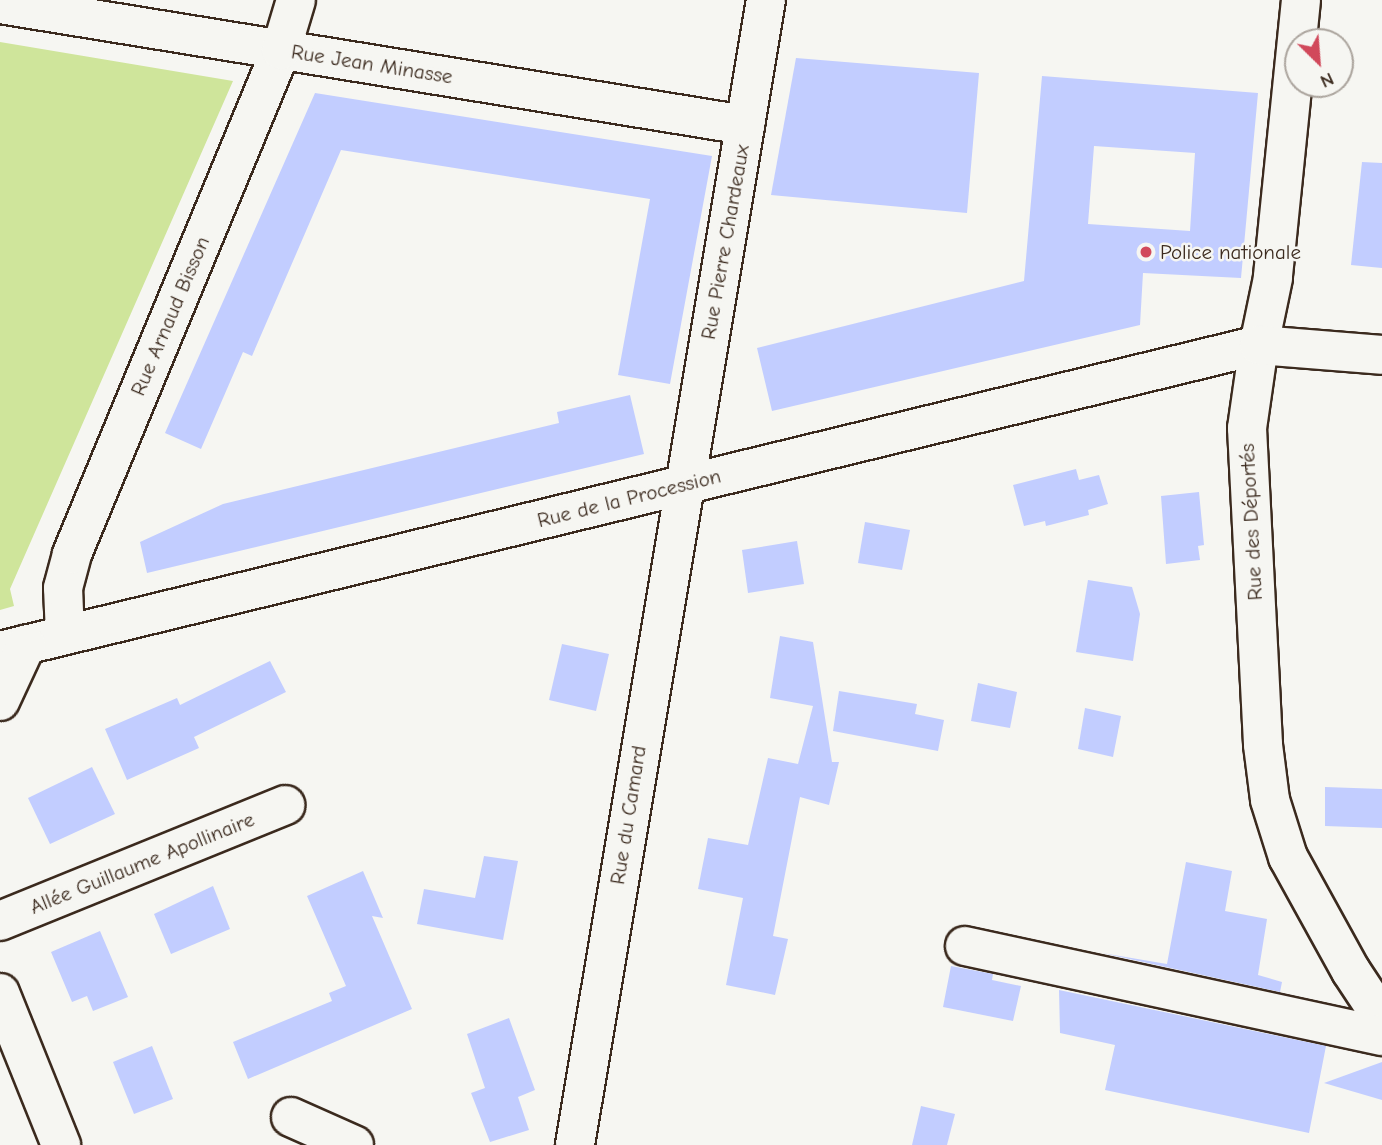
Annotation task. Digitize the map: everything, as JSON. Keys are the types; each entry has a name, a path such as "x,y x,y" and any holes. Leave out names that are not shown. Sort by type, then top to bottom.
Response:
{"street":[{"name":"Rue Arnaud Bisson","path":"65,635 64,580 80,530 281,50 296,0"},
{"name":"Rue Pierre Chardeaux","path":"684,485 766,0"},
{"name":"Rue des Déportés","path":"1301,0 1273,278 1259,345 1246,450 1263,745 1270,800 1277,828 1300,882 1382,1018"},
{"name":"Rue Jean Minasse","path":"0,4 745,125"},
{"name":"Rue de la Procession","path":"13,648 1259,345 1382,355"},
{"name":"Rue du Camard","path":"575,1145 684,485"},
{"path":"0,701 13,648"},
{"name":"Allée Guillaume Apollinaire","path":"0,921 285,805"},
{"path":"965,946 1382,1036"},
{"path":"0,993 61,1145"},
{"path":"291,1117 354,1145"}],"green space":[{"path":"0,42 233,81 10,589 14,606 0,610"}],"building":[{"path":"796,58 979,73 967,213 771,195"},
{"name":"Police nationale","path":"1042,76 1258,93 1241,278 1143,273 1140,325 772,411 757,348 1024,281","holes":["1094,146 1195,153 1190,231 1088,224"]},
{"path":"315,93 712,156 670,384 618,375 650,199 341,150 252,356 243,352 201,449 165,433"},
{"path":"1362,162 1382,163 1382,268 1351,265"},
{"path":"630,395 644,454 147,573 140,542 223,504 559,423 557,412"},
{"path":"1076,469 1079,480 1099,475 1108,504 1088,510 1089,515 1046,526 1045,521 1024,526 1013,485"},
{"path":"1199,492 1204,545 1198,546 1200,560 1166,564 1161,496"},
{"path":"865,522 910,530 902,570 858,563"},
{"path":"797,541 804,584 748,593 742,550"},
{"path":"1088,580 1132,587 1140,614 1133,661 1076,652"},
{"path":"780,636 813,642 832,762 839,762 829,805 800,797 773,936 788,939 775,995 726,985 743,898 698,889 708,838 748,845 768,758 798,764 813,706 770,698"},
{"path":"562,644 609,654 596,711 549,700"},
{"path":"270,661 286,692 194,737 199,748 127,780 105,729 177,698 180,705"},
{"path":"978,683 1017,692 1010,728 971,721"},
{"path":"839,691 917,704 915,714 944,720 938,751 833,731"},
{"path":"1085,708 1121,716 1113,757 1078,749"},
{"path":"92,767 115,814 50,844 28,798"},
{"path":"1325,787 1382,789 1382,828 1325,826"},
{"path":"484,856 518,861 503,940 417,924 424,889 475,898"},
{"path":"1186,862 1232,871 1225,911 1267,919 1258,975 1282,982 1280,992 1102,953 1167,964"},
{"path":"363,871 383,918 372,916 412,1009 248,1079 233,1042 332,1001 329,993 346,986 307,896"},
{"path":"213,886 230,929 171,954 154,914"},
{"path":"100,931 128,997 93,1011 87,996 72,1002 51,952"},
{"path":"951,966 993,974 992,980 1021,986 1013,1021 943,1007"},
{"path":"1059,990 1326,1046 1309,1133 1105,1090 1115,1045 1060,1033"},
{"path":"509,1018 535,1090 518,1097 529,1130 490,1142 471,1093 485,1088 467,1034"},
{"path":"152,1046 173,1099 134,1114 113,1062"},
{"path":"1382,1062 1382,1100 1324,1083"},
{"path":"921,1106 955,1114 947,1145 912,1145"}],"place":[{"name":"Police nationale","path":"1146,252"}]}
